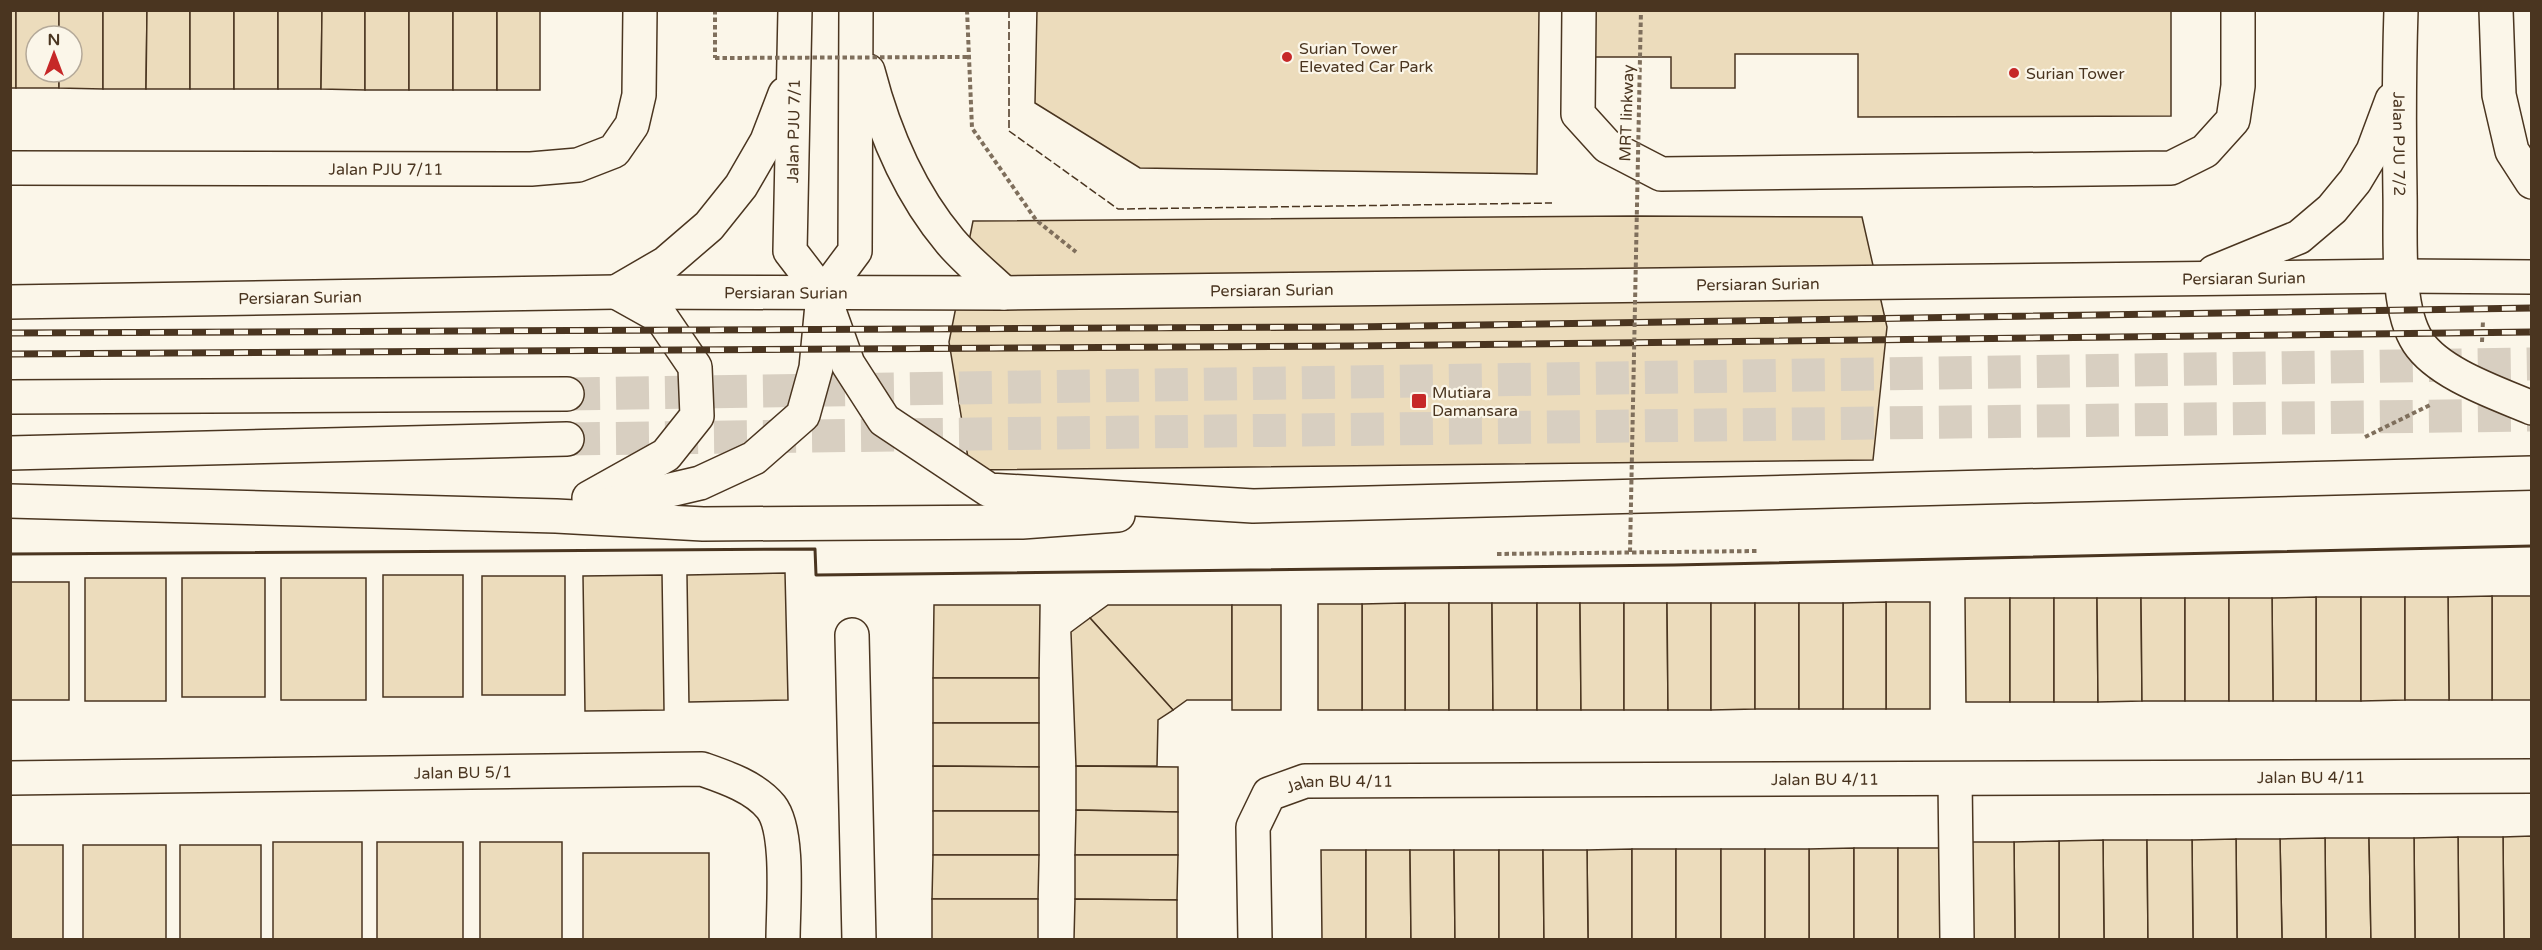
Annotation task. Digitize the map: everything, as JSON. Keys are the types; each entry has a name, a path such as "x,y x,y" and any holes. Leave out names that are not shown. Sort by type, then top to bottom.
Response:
{"street":[{"name":"Jalan PJU 7/11","path":"10,168 531,169 578,165 614,151 632,125 639,95 640,10"},
{"path":"556,516 700,483 754,458 803,415 816,368 823,294 855,250 856,10"},
{"path":"856,10 866,65 879,113 897,159 921,202 951,242 1004,293"},
{"path":"1579,10 1578,114 1607,146 1661,174 2171,168 2205,151 2233,120 2238,86 2238,10"},
{"name":"Jalan PJU 7/2","path":"2401,10 2399,84 2402,276 2405,308 2418,342 2449,372 2532,408"},
{"path":"2496,10 2499,95 2512,151 2532,182"},
{"path":"616,292 666,263 709,226 741,186 767,141 786,93 795,26"},
{"name":"Jalan PJU 7/1","path":"795,26 790,250 823,294"},
{"path":"2199,278 2299,237 2332,209 2355,181 2373,151 2399,84"},
{"name":"Persiaran Surian","path":"10,303 616,292 1004,293 2199,278 2532,277"},
{"path":"556,516 666,455 697,416 695,367 661,317 616,292"},
{"path":"823,294 848,364 884,420 989,490 1243,506"},
{"path":"10,398 567,394"},
{"path":"10,453 567,439"},
{"path":"10,501 556,516 703,524 1022,522 1243,506 2532,473"},
{"path":"852,635 859,939"},
{"name":"Jalan BU 5/1","path":"10,778 702,769 734,780 757,795 770,806 780,822 783,848 783,939"},
{"name":"Jalan BU 4/11","path":"1255,939 1253,827 1269,794 1305,782 2532,776"},
{"path":"1955,779 1957,939"}],"path":[{"path":"715,10 716,58 968,57"},
{"path":"967,10 972,128 1036,220"},
{"name":"MRT linkway","path":"1630,552 1635,216 1641,10"},
{"path":"2482,321 2482,343"},
{"path":"2358,440 2430,405"},
{"path":"1497,554 1759,551"}],"building":[{"path":"10,10 16,10 16,88 10,88"},
{"path":"16,10 59,10 59,24 24,24 24,84 59,84 59,88 16,88"},
{"path":"59,10 103,10 103,89 59,88 59,84 84,84 84,24 59,24"},
{"path":"103,10 147,10 146,89 103,89"},
{"path":"147,10 190,10 190,89 146,89"},
{"path":"190,10 234,10 234,89 190,89"},
{"path":"234,10 278,10 278,89 234,89"},
{"path":"278,10 322,10 321,89 278,89"},
{"path":"322,10 365,10 365,90 321,89"},
{"path":"365,10 409,10 409,90 365,90"},
{"path":"409,10 453,10 453,90 409,90"},
{"path":"453,10 497,10 497,90 453,90"},
{"path":"497,10 540,10 540,90 497,90"},
{"name":"Surian Tower Elevated Car Park","path":"1037,10 1539,10 1537,174 1140,168 1035,103"},
{"name":"Surian Tower","path":"1590,10 2171,10 2171,116 1858,117 1858,54 1735,54 1735,88 1671,88 1671,57 1590,57"},
{"name":"Mutiara Damansara","path":"1635,216 1862,217 1887,327 1873,460 970,470 949,342 973,221"},
{"path":"785,573 788,700 689,702 687,575"},
{"path":"383,575 463,575 463,697 383,697"},
{"path":"662,575 664,710 585,711 583,576"},
{"path":"482,576 565,576 565,695 482,695"},
{"path":"85,578 166,578 166,701 85,701"},
{"path":"182,578 265,578 265,697 182,697"},
{"path":"281,578 366,578 366,700 281,700"},
{"path":"10,582 69,582 69,700 10,700"},
{"path":"2492,596 2532,596 2532,700 2492,700"},
{"path":"2492,596 2492,700 2449,700 2448,597"},
{"path":"2316,597 2361,597 2361,701 2316,701"},
{"path":"2316,597 2316,701 2273,701 2272,598"},
{"path":"2361,597 2405,597 2405,700 2361,701"},
{"path":"2405,597 2448,597 2449,700 2405,700"},
{"path":"1965,598 2010,598 2010,702 1966,702"},
{"path":"2010,598 2054,598 2054,702 2010,702"},
{"path":"2054,598 2097,598 2098,702 2054,702"},
{"path":"2097,598 2141,598 2142,701 2098,702"},
{"path":"2141,598 2185,598 2185,701 2142,701"},
{"path":"2185,598 2229,598 2229,701 2185,701"},
{"path":"2229,598 2272,598 2273,701 2229,701"},
{"path":"1886,602 1930,602 1930,709 1886,709"},
{"path":"1886,602 1886,709 1843,709 1843,603"},
{"path":"1405,603 1449,603 1449,710 1405,710"},
{"path":"1405,603 1405,710 1362,710 1362,604"},
{"path":"1449,603 1492,603 1493,710 1449,710"},
{"path":"1492,603 1537,603 1537,710 1493,710"},
{"path":"1537,603 1580,603 1581,710 1537,710"},
{"path":"1580,603 1624,603 1624,710 1581,710"},
{"path":"1624,603 1667,603 1668,710 1624,710"},
{"path":"1667,603 1711,603 1711,710 1668,710"},
{"path":"1711,603 1755,603 1755,709 1711,710"},
{"path":"1755,603 1799,603 1799,709 1755,709"},
{"path":"1799,603 1843,603 1843,709 1799,709"},
{"path":"1318,604 1362,604 1362,710 1318,710"},
{"path":"934,605 1040,605 1039,678 933,678"},
{"path":"1108,605 1232,605 1232,700 1187,700 1173,710 1090,618"},
{"path":"1232,605 1281,605 1281,710 1232,710"},
{"path":"1090,618 1173,710 1158,720 1157,766 1076,766 1071,632"},
{"path":"933,678 1039,678 1039,723 933,723"},
{"path":"933,723 1039,723 1039,767 933,766"},
{"path":"933,766 1039,767 1039,811 933,811"},
{"path":"1076,766 1178,767 1178,812 1076,810"},
{"path":"1076,810 1178,812 1178,855 1075,855"},
{"path":"933,811 1039,811 1039,855 933,855"},
{"path":"2532,836 2532,940 2504,940 2503,837"},
{"path":"2458,837 2503,837 2504,940 2459,940"},
{"path":"2458,837 2459,940 2415,940 2414,838"},
{"path":"2325,838 2369,838 2371,940 2326,940"},
{"path":"2325,838 2326,940 2282,940 2280,839"},
{"path":"2369,838 2414,838 2415,940 2371,940"},
{"path":"2236,839 2280,839 2282,940 2237,940"},
{"path":"2236,839 2237,940 2193,940 2192,840"},
{"path":"2103,840 2147,840 2148,940 2104,940"},
{"path":"2103,840 2104,940 2059,940 2059,841"},
{"path":"2147,840 2192,840 2193,940 2148,940"},
{"path":"2059,841 2059,940 2015,940 2014,842"},
{"path":"273,842 362,842 362,940 273,940"},
{"path":"377,842 463,842 463,940 377,940"},
{"path":"480,842 562,842 562,940 480,940"},
{"path":"1970,842 2014,842 2015,940 1970,940"},
{"path":"10,845 63,845 63,940 10,940"},
{"path":"83,845 166,845 166,940 83,940"},
{"path":"180,845 261,845 261,940 180,940"},
{"path":"1854,848 1854,940 1809,940 1809,849"},
{"path":"1854,848 1898,848 1898,940 1854,940"},
{"path":"1898,848 1942,848 1942,940 1898,940"},
{"path":"1632,849 1632,940 1588,940 1587,850"},
{"path":"1632,849 1676,849 1676,940 1632,940"},
{"path":"1676,849 1721,849 1721,940 1676,940"},
{"path":"1721,849 1765,849 1765,940 1721,940"},
{"path":"1765,849 1809,849 1809,940 1765,940"},
{"path":"1321,850 1366,850 1366,940 1322,940"},
{"path":"1366,850 1410,850 1411,940 1366,940"},
{"path":"1410,850 1454,850 1455,940 1411,940"},
{"path":"1454,850 1499,850 1499,940 1455,940"},
{"path":"1499,850 1543,850 1544,940 1499,940"},
{"path":"1543,850 1587,850 1588,940 1544,940"},
{"path":"583,853 709,853 709,940 583,940"},
{"path":"933,855 1039,855 1038,899 932,899"},
{"path":"1075,855 1178,855 1177,900 1075,899"},
{"path":"932,899 1038,899 1038,940 932,940"},
{"path":"1075,899 1177,900 1177,940 1074,940"}],"tunnel":[{"path":"567,394 2532,364"},
{"path":"567,439 2532,415"}],"railway":[{"path":"10,333 1354,327 2532,308"},
{"path":"10,354 1355,346 2532,332"}],"fence":[{"path":"1009,10 1009,131 1118,209 1552,203"}],"wall":[{"path":"10,554 815,549 816,575 1674,565 2532,546"}],"place":[{"name":"Surian Tower Elevated Car Park","path":"1287,57"},
{"name":"Surian Tower","path":"2014,73"},
{"name":"Mutiara Damansara","path":"1419,401"}]}
